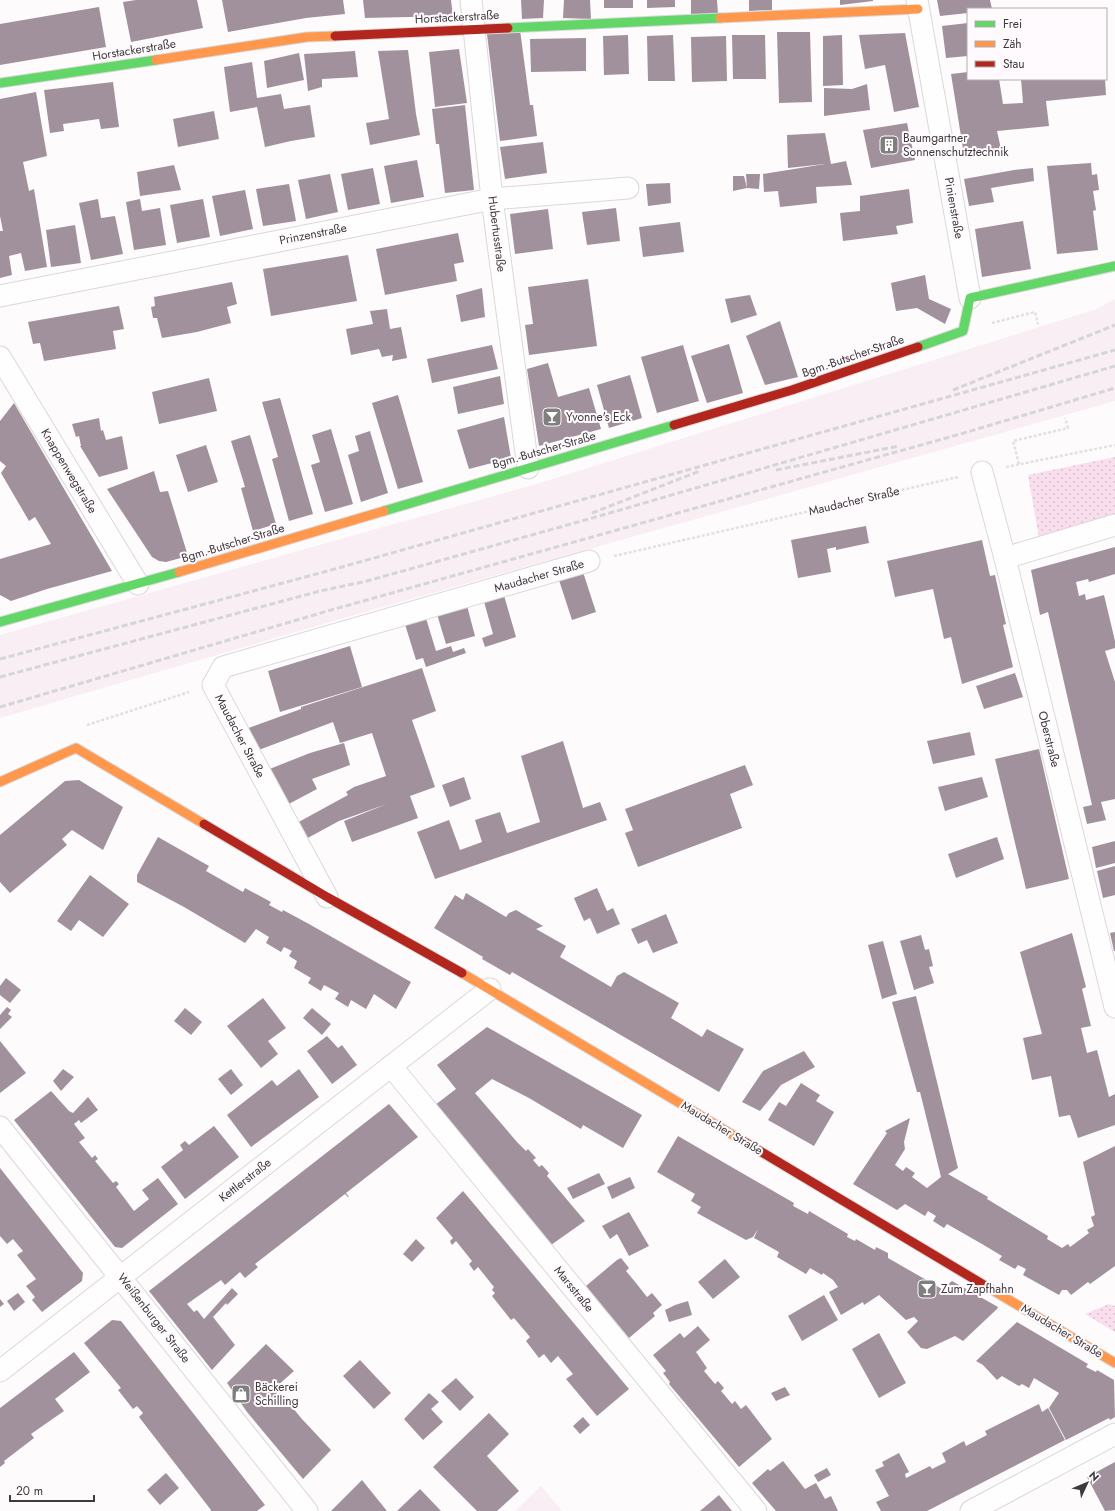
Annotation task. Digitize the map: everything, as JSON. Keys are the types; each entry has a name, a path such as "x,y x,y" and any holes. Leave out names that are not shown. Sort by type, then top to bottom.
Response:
{"street":[{"name":"Hubertusstraße","path":"471,0 492,199 528,468"},
{"name":"Horstackerstraße","path":"0,83 307,37 918,5"},
{"name":"Pinienstraße","path":"918,5 970,298"},
{"name":"Prinzenstraße","path":"0,296 492,199 628,188"},
{"path":"970,298 1115,266"},
{"name":"Bgm.-Butscher-Straße","path":"0,622 138,584 792,390 963,331 970,298"},
{"name":"Knappenwegstraße","path":"0,357 138,584"},
{"name":"Oberstraße","path":"982,472 1005,558 1115,1007"},
{"path":"1005,558 1115,525"},
{"name":"Maudacher Straße","path":"327,897 212,685 223,667 589,561"},
{"name":"Maudacher Straße","path":"0,782 76,748 327,897 490,989 1115,1363"},
{"name":"Kettlerstraße","path":"0,1371 490,989"},
{"name":"Marsstraße","path":"391,1066 756,1511"},
{"name":"Weißenburger Straße","path":"0,1127 307,1511"},
{"path":"971,1511 1115,1434"}],"path":[{"path":"988,324 1035,312 1038,324"},
{"path":"1019,464 1013,441 1068,428 1065,418"},
{"name":"Maudacher Straße","path":"589,561 982,472 1115,445"},
{"path":"84,726 212,685"}],"shaded area":[{"path":"1115,299 1115,401 337,620 0,718 0,635 540,483 1097,309"},
{"path":"1115,457 1115,516 1039,538 1028,475"},
{"path":"1109,1304 1115,1306 1115,1332 1085,1314"},
{"path":"541,1486 562,1511 515,1511"}],"building":[{"path":"136,0 197,0 203,28 131,42 123,2"},
{"path":"222,0 343,0 345,14 306,18 228,32"},
{"path":"363,0 451,0 453,16 365,18"},
{"path":"521,0 544,0 543,18 522,19"},
{"path":"564,0 590,0 591,19 563,18"},
{"path":"604,0 633,0 633,8 604,8"},
{"path":"647,0 675,0 675,7 647,8"},
{"path":"691,0 717,0 718,14 691,15"},
{"path":"749,0 772,0 772,10 749,11"},
{"path":"840,0 873,0 873,1 840,5"},
{"path":"937,0 990,0 992,8 967,8 967,13 940,16"},
{"path":"99,7 106,47 0,65 0,24"},
{"path":"967,23 967,56 946,58 942,26"},
{"path":"520,30 530,105 533,105 537,136 500,141 487,34"},
{"path":"777,32 810,32 812,102 779,103"},
{"path":"905,33 919,107 894,112 885,65 865,69 859,35"},
{"path":"628,35 629,74 604,75 603,36"},
{"path":"673,35 675,81 648,81 647,36"},
{"path":"732,35 765,35 766,79 733,79"},
{"path":"842,35 843,85 823,86 823,36"},
{"path":"726,36 727,81 692,82 691,37"},
{"path":"586,38 586,71 531,72 530,39"},
{"path":"459,49 467,103 435,107 429,52"},
{"path":"408,50 420,135 370,145 366,123 389,119 378,51"},
{"path":"355,51 358,77 322,79 322,87 308,91 304,54"},
{"path":"299,53 304,80 267,88 264,61"},
{"path":"252,62 257,98 281,94 284,109 310,105 315,137 265,147 257,107 230,112 224,67"},
{"path":"967,72 967,80 999,80 1003,104 1023,103 1021,80 1105,80 1106,95 1046,101 1049,126 997,131 1001,149 964,155 951,74"},
{"path":"113,82 119,127 101,129 99,119 63,124 64,131 50,133 44,90"},
{"path":"867,84 870,110 824,116 824,88 852,89"},
{"path":"36,92 47,156 23,162 29,191 34,189 47,267 25,271 21,253 9,256 12,275 0,278 0,231 3,231 0,216 0,99"},
{"path":"465,105 474,190 445,193 439,144 436,144 432,109"},
{"path":"214,111 219,139 178,147 173,119"},
{"name":"Baumgartner Sonnenschutztechnik","path":"907,123 915,160 871,168 863,130"},
{"path":"825,133 831,164 846,161 852,185 816,187 817,203 780,207 778,191 764,192 763,174 825,164 788,168 787,135"},
{"path":"543,142 547,173 505,179 500,147"},
{"path":"417,160 424,197 391,203 384,166"},
{"path":"1091,163 1092,175 1097,174 1099,190 1093,191 1096,210 1093,211 1098,250 1057,254 1047,166"},
{"path":"174,165 181,190 140,196 137,172"},
{"path":"373,168 380,204 348,210 341,174"},
{"path":"1033,168 1034,181 991,188 994,202 969,206 964,179"},
{"path":"330,174 338,212 306,219 298,180"},
{"path":"746,174 760,174 759,189 747,188"},
{"path":"733,176 744,176 747,188 733,191"},
{"path":"670,183 671,203 648,206 646,184"},
{"path":"289,184 296,221 263,226 256,189"},
{"path":"909,189 913,223 896,226 898,234 843,241 840,213 860,211 860,196"},
{"path":"245,190 253,229 220,236 212,196"},
{"path":"98,199 101,218 115,216 123,254 91,260 79,203"},
{"path":"140,199 142,211 160,208 166,245 134,250 126,202"},
{"path":"203,199 210,237 177,243 170,205"},
{"path":"616,208 620,241 587,245 582,212"},
{"path":"548,209 553,249 515,254 510,214"},
{"path":"1023,221 1031,269 982,277 975,229"},
{"path":"680,222 684,252 643,257 639,227"},
{"path":"75,225 81,263 51,267 46,230"},
{"path":"458,233 464,262 454,264 457,281 385,295 376,249"},
{"path":"348,255 357,301 271,316 263,269"},
{"path":"925,275 929,299 951,309 945,324 917,308 896,311 891,283"},
{"path":"588,279 597,346 529,355 525,325 533,324 528,287"},
{"path":"232,282 237,304 227,307 231,323 197,332 162,338 157,318 153,318 151,307 155,306 154,297"},
{"path":"482,288 485,317 461,322 456,295"},
{"path":"750,295 757,315 731,323 725,299"},
{"path":"119,306 124,329 113,331 116,349 44,361 40,343 33,344 28,322"},
{"path":"387,309 390,329 401,327 407,358 392,361 393,355 382,357 379,349 351,355 346,329 373,324 370,311"},
{"path":"780,321 798,377 765,385 746,336"},
{"path":"729,344 743,393 707,403 691,356"},
{"path":"492,345 498,369 432,383 427,359"},
{"path":"683,345 699,401 657,413 641,357"},
{"name":"Yvonne's Eck","path":"548,363 558,397 589,388 601,429 539,446 527,369"},
{"path":"630,375 642,418 609,428 597,385"},
{"path":"500,376 504,404 458,414 453,387"},
{"path":"209,378 217,411 159,424 152,392"},
{"path":"398,395 423,482 398,489 372,403"},
{"path":"280,398 313,514 289,521 272,459 278,457 262,402"},
{"path":"14,403 112,571 47,589 11,601 0,595 0,559 51,544 35,517 29,521 1,473 6,466 0,461 0,421"},
{"path":"504,417 511,458 469,469 457,430"},
{"path":"99,418 101,431 103,430 106,440 122,436 128,469 99,477 80,446 79,436 76,437 72,424"},
{"path":"331,429 353,504 325,512 311,465 320,462 312,435"},
{"path":"370,431 388,493 361,502 348,455 359,451 355,436"},
{"path":"250,435 276,524 253,531 241,488 245,487 231,441"},
{"path":"206,445 218,482 188,492 176,455"},
{"path":"154,471 160,492 168,491 188,556 166,562 159,561 152,557 107,489"},
{"path":"866,526 869,543 836,550 836,547 827,549 831,572 798,578 791,540"},
{"path":"982,540 990,576 995,575 1006,624 1003,625 1013,667 962,684 951,637 944,639 933,589 895,597 887,561"},
{"path":"1115,547 1115,574 1089,582 1088,579 1076,582 1079,596 1085,594 1086,600 1104,595 1115,641 1115,648 1105,651 1115,682 1115,799 1101,802 1106,820 1087,824 1083,807 1092,805 1048,612 1040,615 1031,570"},
{"path":"582,569 596,612 572,620 558,577"},
{"path":"503,592 516,637 485,647 482,638 493,634 483,598"},
{"path":"466,602 475,636 446,644 436,611"},
{"path":"425,615 436,651 451,646 453,652 464,648 466,653 426,667 423,658 416,660 404,621"},
{"path":"350,646 362,687 280,712 268,671"},
{"path":"422,668 436,711 412,720 435,787 410,796 418,818 352,842 344,821 387,804 339,821 304,840 295,824 348,795 346,792 354,787 386,776 372,733 340,743 333,722 256,751 246,729 301,709 301,707"},
{"path":"1015,673 1023,697 984,709 976,686"},
{"path":"970,732 975,755 933,764 927,741"},
{"path":"563,741 583,808 600,802 607,820 435,879 417,832 449,820 460,850 482,842 475,820 500,812 507,833 540,822 521,756"},
{"path":"344,743 350,765 312,779 317,789 285,806 267,770 310,753"},
{"path":"1039,749 1069,879 1026,889 995,759"},
{"path":"745,765 753,785 730,794 742,828 638,867 625,833 652,823 633,830 625,809"},
{"path":"464,777 471,799 450,807 442,785"},
{"path":"982,777 988,797 945,811 938,787"},
{"path":"79,780 123,807 103,850 72,830 62,839 67,845 10,893 0,882 0,835 65,781"},
{"path":"158,837 209,866 206,871 243,892 245,888 271,902 269,905 282,912 283,910 309,924 411,982 396,1009 374,994 366,1009 351,1000 348,1007 335,999 339,993 324,985 321,991 308,983 311,978 294,968 297,961 289,956 292,951 284,947 281,952 266,943 269,937 256,929 245,943 184,907 137,882 137,875"},
{"path":"997,837 1004,859 956,878 948,854"},
{"path":"1115,841 1115,863 1096,868 1092,847"},
{"path":"1115,866 1115,895 1103,898 1097,871"},
{"path":"90,875 129,904 103,937 79,920 71,931 57,921"},
{"path":"597,888 607,911 613,908 620,924 597,934 590,918 584,921 574,898"},
{"path":"466,893 506,917 509,913 516,910 543,926 536,929 566,946 560,957 611,987 617,976 624,972 679,1003 671,1018 702,1037 707,1029 744,1049 719,1092 512,972 510,975 482,959 483,957 434,928 455,895 463,900"},
{"path":"666,914 678,943 653,953 647,940 638,944 631,929"},
{"path":"1115,932 1115,951 1114,951 1110,933"},
{"path":"1072,933 1086,987 1082,989 1091,1026 1081,1028 1087,1053 1097,1050 1109,1097 1115,1094 1115,1125 1078,1138 1070,1115 1059,1117 1051,1076 1032,1080 1023,1038 1042,1034 1020,952"},
{"path":"921,935 925,950 929,949 933,966 929,967 934,983 914,990 900,941"},
{"path":"883,941 897,994 882,999 868,945"},
{"path":"6,978 21,990 10,1003 0,995 0,986"},
{"path":"916,996 958,1168 948,1174 988,1197 987,1199 1048,1236 1047,1239 1062,1248 1068,1244 1070,1247 1089,1233 1087,1230 1094,1226 1091,1217 1095,1215 1083,1162 1115,1146 1115,1266 1090,1284 1088,1282 1071,1295 1067,1290 1062,1290 1059,1295 1023,1275 1026,1269 1018,1265 1015,1269 999,1260 1002,1256 947,1224 944,1228 933,1221 936,1216 928,1211 925,1216 905,1204 897,1210 853,1184 887,1133 885,1131 910,1118 904,1142 905,1149 895,1165 903,1171 906,1167 915,1173 912,1177 927,1188 941,1177 920,1092 917,1092 892,1002"},
{"path":"263,998 286,1028 268,1041 278,1054 261,1068 227,1026"},
{"path":"7,1007 11,1010 8,1014 12,1017 0,1029 0,1015"},
{"path":"185,1008 202,1022 191,1035 174,1021"},
{"path":"312,1008 331,1024 322,1035 303,1018"},
{"path":"487,1027 642,1115 623,1148 583,1125 581,1129 529,1098 492,1079 475,1093 517,1142 526,1151 528,1149 536,1158 533,1160 539,1167 542,1165 549,1173 547,1176 585,1221 551,1245 435,1105 456,1089 437,1065"},
{"path":"327,1036 338,1048 342,1045 357,1065 332,1084 307,1051"},
{"path":"0,1041 26,1073 0,1093"},
{"path":"804,1051 815,1067 781,1085 760,1111 742,1102 763,1071"},
{"path":"63,1069 74,1077 61,1091 53,1081"},
{"path":"231,1069 243,1085 231,1095 218,1079"},
{"path":"299,1069 319,1097 251,1147 227,1115 272,1080 277,1086"},
{"path":"801,1083 820,1095 816,1101 834,1112 814,1146 768,1120 779,1102 786,1106"},
{"path":"51,1091 69,1111 73,1113 88,1097 98,1110 81,1123 79,1120 74,1124 85,1138 79,1142 92,1158 95,1155 98,1159 95,1161 113,1183 116,1181 119,1184 116,1187 134,1211 149,1199 142,1190 158,1178 178,1204 122,1248 115,1247 14,1120"},
{"path":"389,1104 418,1137 346,1193 349,1197 345,1194 255,1264 258,1267 245,1278 240,1272 225,1285 221,1280 187,1304 194,1312 197,1310 204,1319 232,1288 238,1294 227,1305 226,1303 213,1317 235,1345 212,1370 149,1291"},
{"path":"214,1126 239,1157 185,1199 161,1167 183,1150 180,1145 185,1141 189,1145"},
{"path":"678,1136 794,1203 793,1206 808,1214 809,1211 848,1234 847,1237 855,1241 856,1239 875,1250 876,1247 888,1253 888,1258 942,1289 952,1281 998,1307 997,1309 963,1341 955,1336 927,1349 921,1348 907,1332 918,1321 914,1317 906,1320 879,1295 864,1305 863,1302 841,1315 829,1292 838,1287 833,1280 823,1273 822,1275 810,1268 806,1274 777,1257 779,1252 754,1238 758,1229 753,1237 746,1240 697,1213 701,1207 691,1201 695,1194 657,1172"},
{"path":"0,1168 83,1273 82,1281 42,1312 32,1300 35,1297 26,1286 36,1279 17,1255 23,1251 13,1239 7,1244 0,1236"},
{"path":"599,1173 605,1184 573,1199 567,1188"},
{"path":"630,1177 635,1188 612,1199 607,1187"},
{"path":"463,1191 629,1389 597,1416 566,1379 573,1374 558,1356 551,1363 544,1354 539,1358 526,1341 530,1337 514,1318 511,1320 492,1296 495,1293 492,1290 494,1287 478,1267 474,1271 469,1264 472,1261 456,1241 452,1245 450,1241 453,1238 436,1218"},
{"path":"629,1212 649,1246 629,1256 617,1234 610,1239 602,1226"},
{"path":"416,1239 425,1248 412,1262 403,1254"},
{"path":"621,1258 629,1268 626,1271 647,1297 652,1293 662,1305 653,1313 655,1316 629,1338 586,1286"},
{"path":"725,1259 740,1277 713,1299 698,1282"},
{"path":"18,1293 25,1302 14,1311 7,1301"},
{"path":"824,1295 838,1320 802,1341 788,1316"},
{"path":"0,1299 4,1304 0,1307"},
{"path":"688,1301 692,1315 669,1322 665,1310"},
{"path":"112,1320 121,1321 265,1505 257,1511 210,1511 211,1510 139,1417 143,1413 137,1406 133,1409 118,1390 121,1388 84,1343"},
{"path":"1017,1322 1088,1364 1086,1367 1096,1372 1097,1370 1114,1380 1115,1417 1110,1420 1109,1418 1066,1440 1049,1408 1059,1393 1034,1378 1029,1388 1022,1384 1019,1386 1002,1376 997,1380 983,1365 976,1361"},
{"path":"698,1326 710,1340 696,1352 707,1368 704,1371 715,1384 718,1381 724,1388 721,1391 732,1404 735,1401 741,1409 746,1405 772,1439 739,1467 669,1384 670,1382 663,1373 666,1371 653,1355 680,1333 684,1338"},
{"path":"879,1333 906,1383 879,1398 852,1349"},
{"path":"266,1344 294,1371 276,1387 301,1418 331,1450 303,1479 247,1412 227,1383"},
{"path":"74,1352 90,1372 55,1399 64,1411 31,1434 34,1438 4,1461 5,1463 0,1467 0,1408"},
{"path":"360,1360 391,1393 374,1409 343,1376"},
{"path":"456,1378 474,1397 460,1411 441,1391"},
{"path":"785,1387 790,1395 776,1401 771,1393"},
{"path":"429,1393 439,1402 431,1409 443,1422 423,1440 404,1419"},
{"path":"1039,1404 1042,1412 1048,1408 1065,1440 927,1511 881,1511 876,1502 889,1496 875,1470 884,1466 882,1462 899,1453 909,1472 905,1474 906,1478 930,1466 932,1469 946,1462 942,1453 964,1441 966,1446 987,1435 985,1431"},
{"path":"489,1413 509,1434 487,1456 519,1491 497,1511 477,1511 433,1467"},
{"path":"583,1417 590,1425 580,1434 573,1426"},
{"path":"783,1461 805,1489 816,1483 825,1499 831,1496 838,1511 776,1511 752,1483 768,1469 770,1471"},
{"path":"1115,1462 1115,1510 1105,1511 1087,1477"},
{"path":"827,1468 831,1475 818,1482 814,1475"},
{"path":"166,1473 179,1488 160,1505 147,1490"},
{"path":"362,1480 387,1511 331,1511"},
{"path":"420,1489 441,1511 397,1511"},
{"path":"719,1495 732,1511 700,1511"}],"railway":[{"path":"953,390 1115,325"},
{"path":"0,659 324,572 1115,350"},
{"path":"0,677 320,591 367,581 596,517 1115,366"},
{"path":"0,707 331,610 964,433 1115,388"},
{"path":"776,470 899,446"},
{"path":"592,513 700,471"}],"traffic: fast":[{"path":"508,28 720,18"},
{"path":"0,83 156,60"},
{"path":"918,347 963,331 970,298 1115,266"},
{"path":"384,511 674,425"},
{"path":"0,622 179,572"}],"traffic: slow":[{"path":"720,18 918,9"},
{"path":"156,60 307,37 335,36"},
{"path":"179,572 384,511"},
{"path":"0,782 76,748 204,824"},
{"path":"462,973 738,1138"},
{"path":"989,1288 1115,1363"}],"traffic: jam":[{"path":"335,36 508,28"},
{"path":"674,425 792,390 918,347"},
{"path":"204,824 327,897 462,973"},
{"path":"738,1138 989,1288"}],"place":[{"name":"Baumgartner Sonnenschutztechnik","path":"889,145"},
{"name":"Yvonne's Eck","path":"552,417"},
{"name":"Zum Zapfhahn","path":"927,1289"},
{"name":"Bäckerei Schilling","path":"241,1394"}]}
